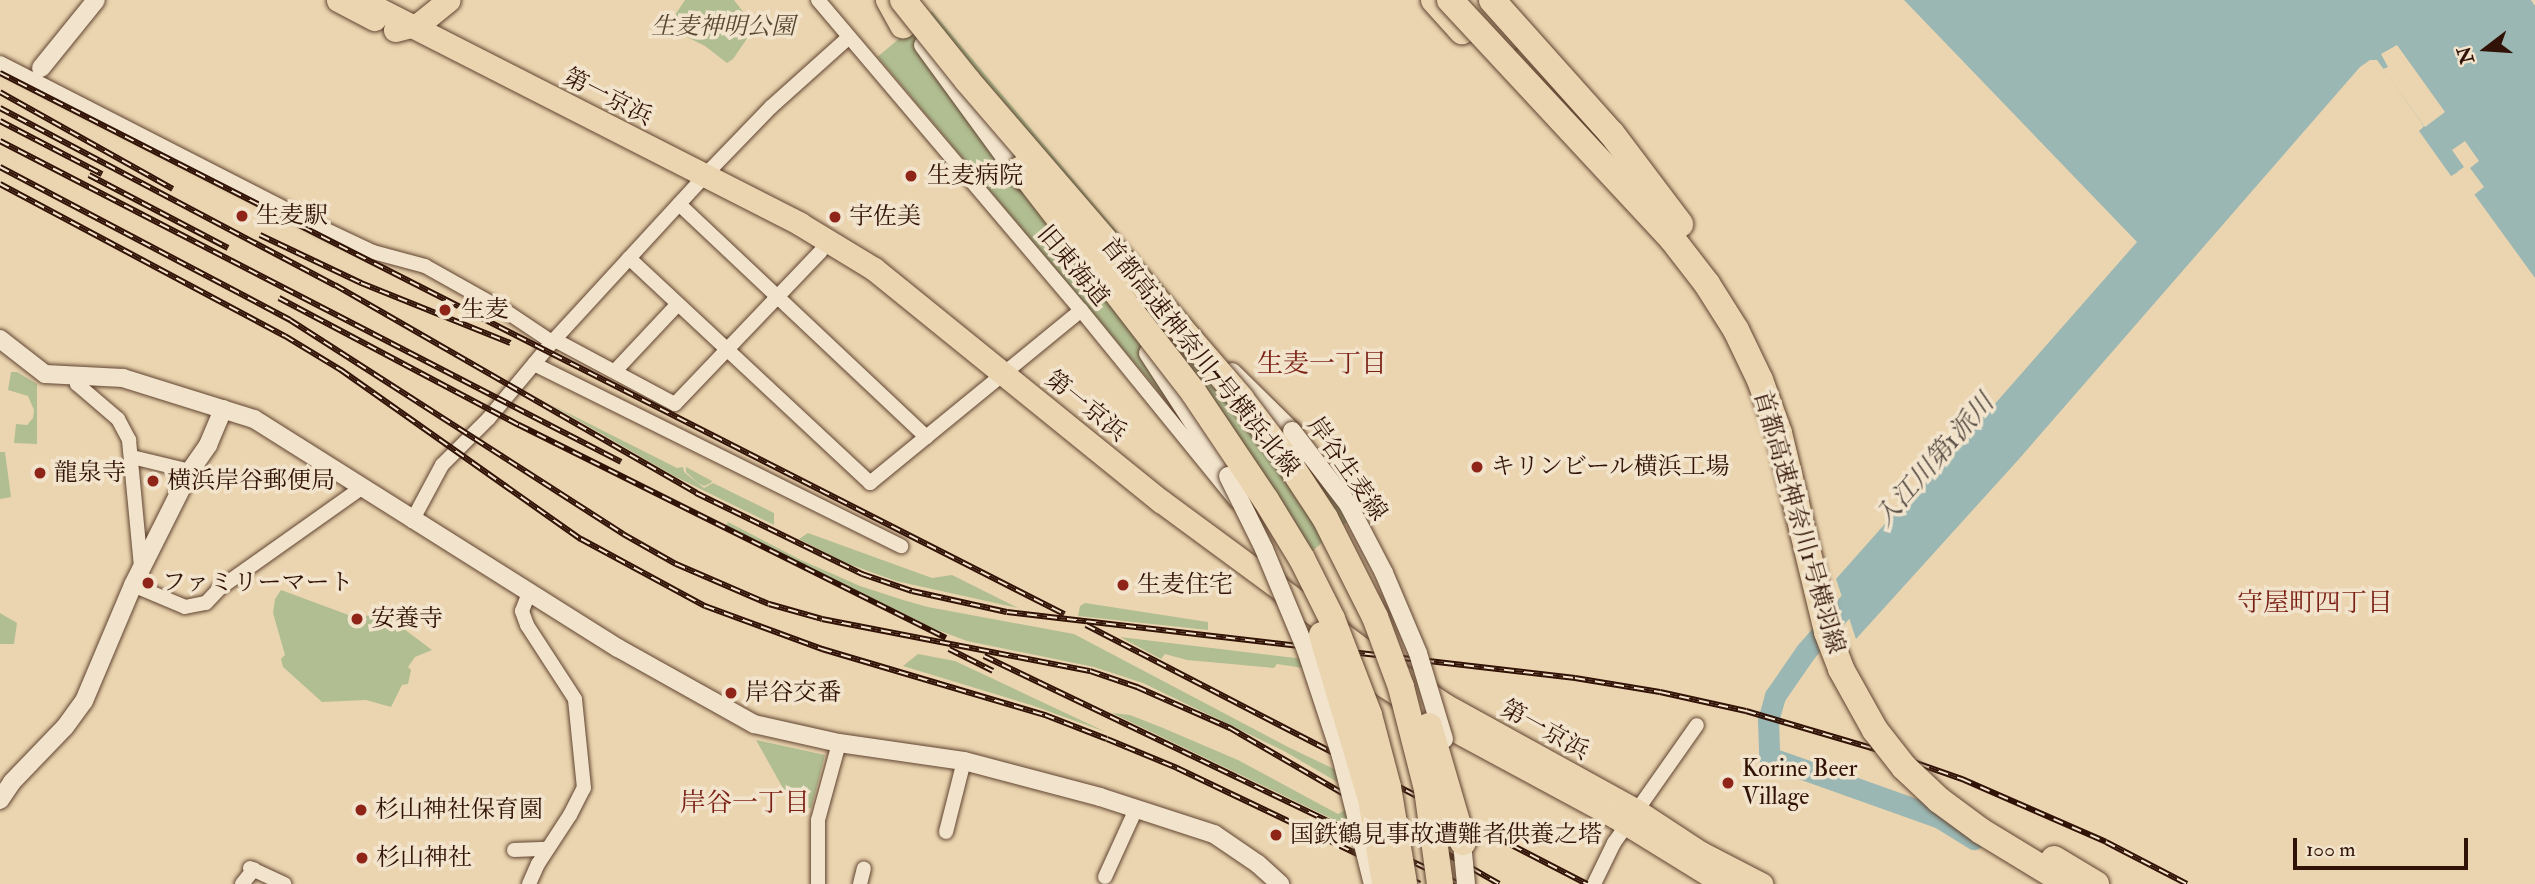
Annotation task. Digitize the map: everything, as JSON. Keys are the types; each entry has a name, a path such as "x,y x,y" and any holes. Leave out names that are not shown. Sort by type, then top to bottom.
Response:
{"highway":[{"path":"1434,0 1505,75 1596,157"},
{"name":"首都高速神奈川1号横羽線","path":"1450,0 1691,262 1721,306 1748,355 1770,407 1787,461 1827,632 1841,669 1863,710 1904,767 1939,800 1981,831 2068,884"},
{"path":"1474,0 1546,74 1685,231"},
{"name":"首都高速神奈川1号横羽線","path":"1492,0 1612,134 1736,302 1777,381 1801,454 1839,617 1875,700 1902,740 1947,785 1987,816 2096,884"},
{"name":"首都高速神奈川7号横浜北線","path":"900,4 1155,299 1285,457 1343,551 1375,617 1397,676 1420,756 1434,825 1440,884"},
{"name":"首都高速神奈川7号横浜北線","path":"900,4 1108,289 1244,467 1317,587 1357,681 1379,750 1406,884"},
{"path":"1074,216 1254,437 1308,515 1346,583 1387,672 1413,744 1434,825"},
{"path":"1108,289 1205,421 1308,602 1326,646 1365,777 1385,884"},
{"path":"1155,299 1271,419 1316,477 1352,535 1401,640 1450,792 1462,842"}],"main road":[{"name":"第一京浜","path":"338,0 415,18"},
{"name":"第一京浜","path":"361,0 415,18 442,48 702,181 821,251 873,282 1000,377"},
{"path":"415,18 449,0"},
{"path":"442,48 440,27 442,14 449,0"},
{"name":"第一京浜","path":"702,181 800,224 874,270 1141,500 1243,566 1377,660 1445,705 1633,818 1760,884"},
{"name":"第一京浜","path":"1633,818 1724,884"}],"street":[{"name":"旧東海道","path":"818,0 1081,310 1261,531 1243,566"},
{"path":"37,74 94,1"},
{"name":"岸谷生麦線","path":"900,4 943,48 1074,216 1292,431 1348,505 1388,582 1421,664 1445,744 1462,842 1466,884"},
{"path":"412,521 442,465 489,418 629,258 771,107 848,38"},
{"path":"0,63 37,74 318,226 373,252 425,266 554,341 676,404 821,251"},
{"path":"679,204 926,437"},
{"path":"629,258 870,483 1081,310"},
{"path":"1108,289 1209,445 1264,549 1319,686 1348,781 1373,884"},
{"path":"615,371 677,305"},
{"path":"0,339 45,374 123,379 254,419 412,521 530,590 618,648 754,724 839,743 964,761 1136,809 1214,834 1258,864 1279,884"},
{"path":"534,364 901,546"},
{"path":"76,377 77,384 118,419 129,440 137,577"},
{"path":"0,800 12,782 65,727 84,701 137,577 190,471 208,445 223,409"},
{"path":"132,457 190,471"},
{"path":"137,577 186,607 206,603 220,588 361,488"},
{"path":"529,884 584,788 575,699 527,625 522,611 530,590"},
{"path":"1594,884 1614,843 1697,725"},
{"path":"818,884 818,820 839,743"},
{"path":"946,832 964,761"},
{"path":"1104,877 1136,809"},
{"path":"514,849 547,849"},
{"path":"860,884 864,867"},
{"path":"242,884 252,868 285,884"}],"green space":[{"name":"生麦神明公園","path":"685,0 734,0 755,27 733,59 727,63 705,46 667,27"},
{"path":"932,11 1355,515 1301,561 878,57"},
{"path":"11,372 17,372 37,384 37,444 14,443 16,424 27,425 33,418 34,410 28,396 8,390"},
{"path":"550,404 677,468 683,467 684,472 704,488 713,483 774,513 774,525 674,476"},
{"path":"0,452 5,452 11,497 0,499"},
{"path":"686,467 712,481 711,483 704,486 698,483 686,472"},
{"path":"728,522 801,560 860,586 903,600 1074,634 1288,747 1378,790 1382,808 1284,751 1143,683 1094,667 967,641 935,629 726,526"},
{"path":"808,533 932,578 952,575 1018,608 896,581 843,562 799,539"},
{"path":"281,590 354,617 384,614 432,650 415,657 408,667 411,670 408,684 402,685 391,707 366,700 322,702 283,667 281,659 285,655 273,613 275,599"},
{"path":"1085,603 1208,622 1208,630 1078,616 1080,606"},
{"path":"0,613 17,623 14,644 0,644"},
{"path":"1120,637 1338,663 1342,674 1277,664 1274,668 1187,660 1165,654 1161,659"},
{"path":"918,654 955,661 1106,732 1031,705 903,666"},
{"path":"1112,713 1130,715 1238,760 1338,814 1345,810 1385,835 1386,845"},
{"path":"756,740 825,755 811,809 788,797"}],"water":[{"path":"1904,0 2531,0 2535,6 2535,278 2458,172 2451,176 2419,131 2424,126 2377,60 2370,60 2360,67 2019,459 1856,639 1836,579 1907,499 1914,496 2137,242"}],"pier":[{"path":"2397,45 2445,112 2425,127 2383,69 2388,67 2381,54"},
{"path":"2465,141 2479,161 2470,168 2484,187 2474,195 2457,172 2464,167 2452,150"}],"waterway":[{"name":"入江川第1派川","path":"1864,585 1806,651 1775,696 1768,720 1769,757 1940,818 1974,839"}],"railway":[{"path":"0,73 1064,614"},
{"path":"0,92 173,189"},
{"path":"0,108 335,285 696,493 862,574 912,591 1007,612 1575,678 1660,692 1746,711 1882,751 1962,779 2106,842 2187,884"},
{"path":"0,121 102,174"},
{"path":"0,141 621,462"},
{"path":"0,167 290,320 623,534 676,564 769,604 822,619 1090,671 1137,687 1230,728 1499,884"},
{"path":"89,175 228,248"},
{"path":"0,184 285,336 341,370 581,539 705,606 822,649 1045,715 1107,739 1177,768 1420,884"},
{"path":"260,235 361,283 510,343"},
{"path":"279,298 519,425 946,638"},
{"path":"1086,625 1587,884"},
{"path":"949,649 993,671"},
{"path":"984,656 1459,884"}],"place":[{"name":"生麦病院","path":"911,176"},
{"name":"生麦駅","path":"242,216"},
{"name":"宇佐美","path":"835,217"},
{"name":"生麦","path":"445,310"},
{"name":"キリンビール横浜工場","path":"1477,467"},
{"name":"龍泉寺","path":"40,473"},
{"name":"横浜岸谷郵便局","path":"153,481"},
{"name":"ファミリーマート","path":"148,583"},
{"name":"生麦住宅","path":"1123,585"},
{"name":"安養寺","path":"357,619"},
{"name":"岸谷交番","path":"731,693"},
{"name":"Korine Beer Village","path":"1728,783"},
{"name":"杉山神社保育園","path":"361,810"},
{"name":"国鉄鶴見事故遭難者供養之塔","path":"1276,835"},
{"name":"杉山神社","path":"362,858"}],"district":[{"name":"生麦一丁目","path":"1322,365"},
{"name":"守屋町四丁目","path":"2315,604"},
{"name":"岸谷一丁目","path":"745,804"}]}
